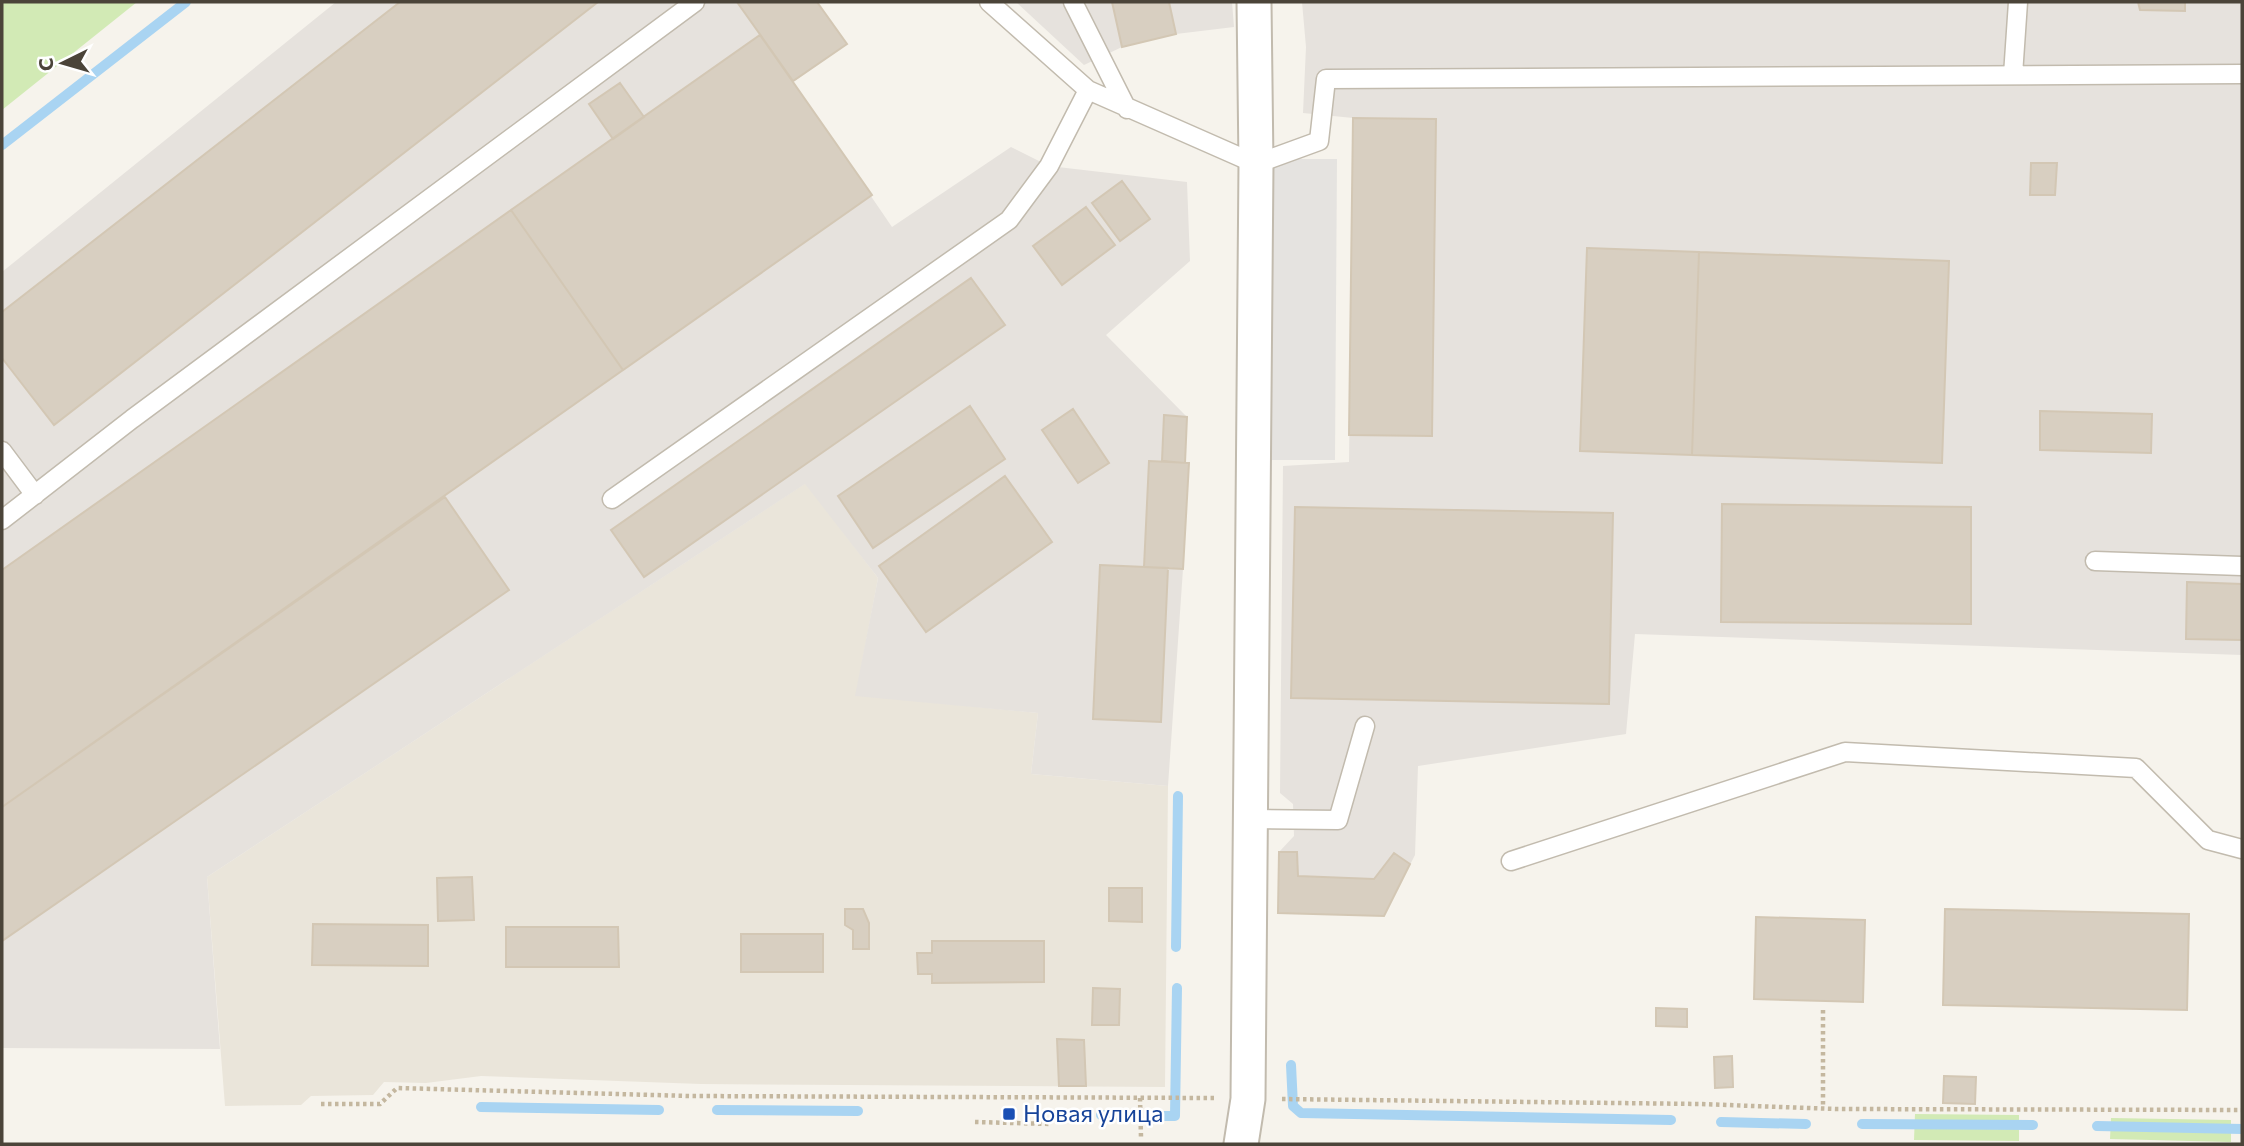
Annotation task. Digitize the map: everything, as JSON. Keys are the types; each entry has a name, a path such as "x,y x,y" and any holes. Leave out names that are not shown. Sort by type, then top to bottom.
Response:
{"street":[{"path":"1241,1144 1248,1099 1256,164 1254,2"}],"lane":[{"path":"2,520 132,419 695,2"},
{"path":"989,2 1088,90 1256,164 1319,141 1326,79 2242,74"},
{"path":"1073,2 1127,108"},
{"path":"2013,75 2018,2"},
{"path":"612,499 1009,220 1049,166 1088,90"},
{"path":"2,450 36,495"},
{"path":"2095,562 2242,566"},
{"path":"1250,819 1338,820 1365,726"},
{"path":"1511,861 1845,752 2136,768 2208,840 2242,849"}],"path":[{"path":"1822,1010 1823,1108"},
{"path":"321,1104 380,1104 397,1088 690,1096 1185,1098"},
{"path":"1140,1098 1141,1137"},
{"path":"1283,1099 1823,1108 2242,1110"},
{"path":"975,1122 1051,1124"}],"shaded area":[{"path":"336,2 817,2 847,44 793,82 892,227 1011,147 1049,166 1187,182 1190,261 1106,335 1187,417 1185,462 1189,463 1168,786 1031,774 1038,713 855,696 878,578 805,484 207,877 220,1049 2,1048 2,272"},
{"path":"1016,2 1232,2 1234,27 1176,34 1122,47 1084,65"},
{"path":"1302,2 2242,2 2242,655 1635,634 1626,734 1418,766 1415,855 1384,916 1278,913 1279,852 1294,836 1293,804 1280,793 1283,466 1349,462 1353,118 1303,113 1306,47"},
{"path":"1271,159 1337,159 1335,460 1268,460"},
{"path":"806,483 878,578 856,695 1038,713 1031,774 1168,786 1165,1087 701,1084 481,1076 426,1083 384,1082 373,1095 311,1096 301,1105 225,1106 207,877"}],"green space":[{"path":"2,2 137,2 2,110"},
{"path":"1915,1114 2019,1115 2019,1141 1914,1140"},
{"path":"2111,1118 2231,1120 2231,1142 2110,1139"}],"building":[{"path":"400,2 598,2 54,425 2,358 2,312"},
{"path":"737,2 817,2 847,44 793,81"},
{"path":"1112,2 1169,2 1176,34 1122,47"},
{"path":"2138,2 2185,2 2185,11 2140,10"},
{"path":"760,35 872,195 623,370 511,210"},
{"path":"620,83 644,117 613,139 589,104"},
{"path":"1353,118 1436,119 1432,436 1349,435"},
{"path":"2031,163 2057,163 2055,195 2030,195"},
{"path":"1122,181 1150,219 1120,241 1092,203"},
{"path":"1086,207 1115,245 1062,285 1033,246"},
{"path":"511,210 623,370 2,807 2,570"},
{"path":"1587,248 1699,252 1692,455 1580,451"},
{"path":"1699,252 1949,261 1942,463 1692,455"},
{"path":"971,278 1005,325 644,577 611,530"},
{"path":"970,406 1005,459 873,548 838,496"},
{"path":"1073,409 1109,463 1078,483 1042,430"},
{"path":"2040,411 2152,414 2151,453 2040,450"},
{"path":"1164,415 1187,417 1185,463 1162,461"},
{"path":"1149,461 1189,463 1183,569 1144,567"},
{"path":"1005,476 1052,542 926,632 879,566"},
{"path":"445,497 509,590 2,941 2,807"},
{"path":"1722,504 1971,507 1971,624 1721,622"},
{"path":"1295,507 1613,513 1609,704 1291,698"},
{"path":"1100,565 1168,568 1161,722 1093,719"},
{"path":"2187,582 2242,584 2242,640 2186,639"},
{"path":"1279,852 1297,852 1298,876 1374,879 1394,853 1410,864 1384,916 1278,913"},
{"path":"472,877 474,920 438,921 437,878"},
{"path":"1109,888 1142,888 1142,922 1109,921"},
{"path":"845,909 863,909 869,923 869,949 853,949 853,930 845,925"},
{"path":"1945,909 2189,914 2187,1010 1943,1005"},
{"path":"1756,917 1865,920 1863,1002 1754,999"},
{"path":"313,924 428,925 428,966 312,965"},
{"path":"506,927 618,927 619,967 506,967"},
{"path":"741,934 823,934 823,972 741,972"},
{"path":"932,941 1044,941 1044,982 932,983 932,974 918,974 917,953 932,953"},
{"path":"1093,988 1120,989 1119,1025 1092,1025"},
{"path":"1656,1008 1687,1009 1687,1027 1656,1026"},
{"path":"1057,1039 1084,1040 1086,1086 1059,1086"},
{"path":"1732,1056 1733,1087 1715,1088 1714,1057"},
{"path":"1944,1076 1976,1077 1975,1104 1943,1103"}],"waterway":[{"path":"2,145 186,2"},
{"path":"1176,947 1178,796"},
{"path":"1157,1116 1175,1116 1177,988"},
{"path":"1291,1065 1293,1106 1301,1113 1671,1120"},
{"path":"481,1107 659,1110"},
{"path":"717,1110 858,1111"},
{"path":"1101,1115 1124,1115"},
{"path":"1721,1122 1806,1124"},
{"path":"1862,1124 2033,1125"},
{"path":"2097,1126 2242,1129"}],"place":[{"name":"Новая улица","path":"1009,1114"}]}
